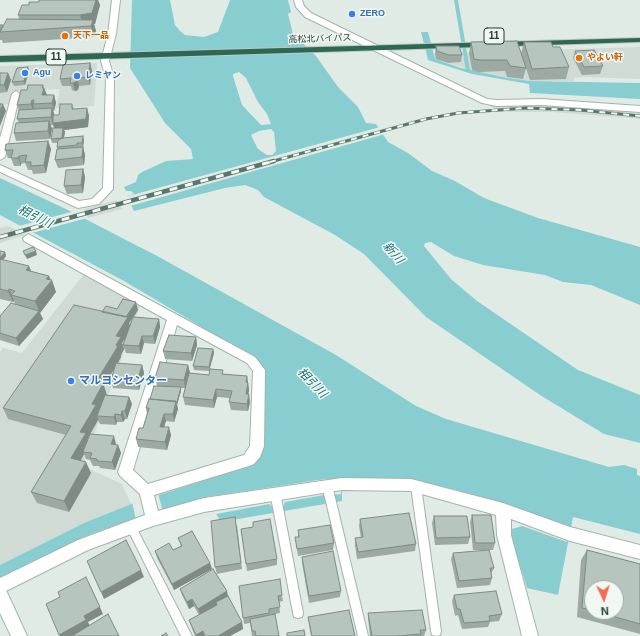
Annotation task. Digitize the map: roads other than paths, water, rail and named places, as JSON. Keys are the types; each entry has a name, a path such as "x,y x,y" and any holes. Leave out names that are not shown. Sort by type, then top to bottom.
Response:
{"highway":[{"name":"高松北バイパス","path":"0,59 110,51 348,40 640,32"},
{"name":"高松北バイパス","path":"0,50 110,51 364,48 640,40"}],"street":[{"path":"0,168 78,206 95,202 102,197 108,189 110,78 106,65 110,51 116,0"},
{"path":"298,0 300,7 308,15 485,101 497,103 541,102 640,109"},
{"path":"0,157 16,94"},
{"path":"28,238 251,360 259,370 257,446 254,453 248,460 243,463 146,494"},
{"path":"153,517 146,494 125,472 174,318"},
{"path":"0,586 83,545 153,517 210,504 275,492 342,484 416,486 507,512 570,534 640,552"},
{"path":"507,512 504,535 530,636"},
{"path":"0,596 19,636"}],"lane":[{"path":"327,485 363,636"},
{"path":"416,486 436,631"},
{"path":"275,492 298,613"},
{"path":"130,526 187,636"}],"water":[{"name":"新川","path":"132,0 170,0 175,25 180,31 185,35 204,37 218,32 230,0 288,0 291,12 288,14 293,34 316,56 338,87 358,107 366,123 376,124 388,142 408,153 432,171 455,181 484,198 538,218 640,247 640,305 591,285 563,282 545,275 483,265 454,256 431,242 425,243 424,246 451,279 477,301 578,370 640,395 640,443 604,434 540,395 426,317 364,254 335,235 264,197 258,190 245,185 225,188 134,211 127,196 134,194 131,191 126,191 124,187 136,182 138,175 142,172 166,161 193,159 191,149 165,123 130,68","holes":["239,72 246,78 258,102 267,114 271,124 261,125 242,105 233,76 233,74","271,129 274,132 276,151 272,155 267,155 258,149 251,135 259,131"]},
{"path":"421,32 428,32 435,59 461,68 530,81 640,83 640,99 530,93 529,84 472,74 428,60"},
{"name":"相引川","path":"0,178 66,209 159,257 336,355 416,406 446,419 609,467 624,465 637,469 637,475 640,476 640,534 573,517 558,595 527,588 509,530 513,508 464,492 416,480 342,478 342,501 221,522 206,497 136,518 88,535 0,578 0,565 84,523 131,504 252,465 260,455 264,374 249,355 124,281 0,215"}],"waterway":[{"path":"456,0 468,71 473,72"}],"railway":[{"path":"270,162 426,119 458,113 526,108 580,110 640,116"},
{"path":"0,237 274,161"}],"place":[{"name":"ZERO","path":"352,14"},
{"name":"天下一品","path":"65,36"},
{"name":"やよい軒","path":"579,58"},
{"name":"Agu","path":"25,73"},
{"name":"レミヤン","path":"77,76"},
{"name":"マルヨシセンター","path":"71,381"}]}
